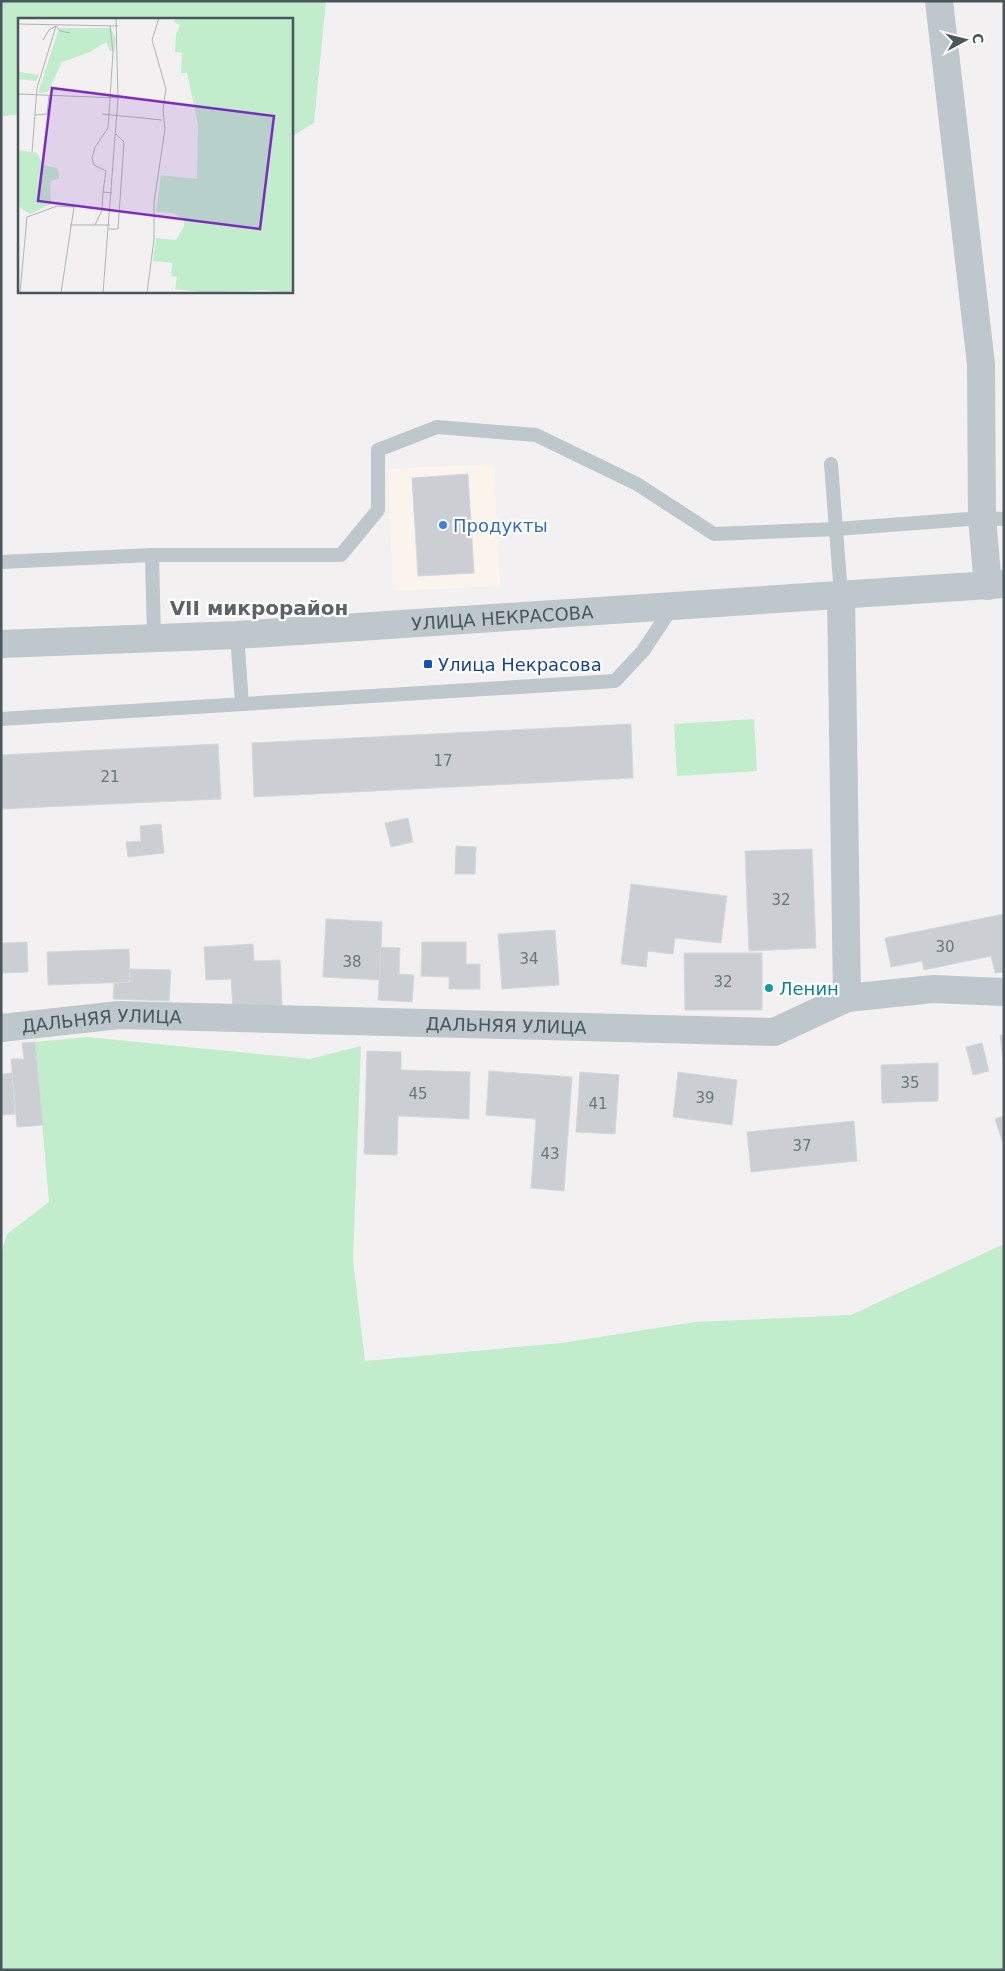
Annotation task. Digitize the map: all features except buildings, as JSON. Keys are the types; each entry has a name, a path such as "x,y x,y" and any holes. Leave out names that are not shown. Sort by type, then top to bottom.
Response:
{"street":[{"path":"940,1 981,364 996,585"},
{"name":"УЛИЦА НЕКРАСОВА","path":"1,644 237,635 996,585"},
{"path":"840,595 847,998"},
{"name":"ДАЛЬНЯЯ УЛИЦА","path":"1,1028 119,1015 774,1032 847,998 933,989 1004,992"}],"lane":[{"path":"1,562 152,555 341,555 378,510 378,450 437,427 536,435 637,484 714,534 837,529 993,519"},
{"path":"831,464 837,529 840,595"},
{"path":"152,555 154,638"},
{"path":"1,719 616,681 643,651 672,606"},
{"path":"237,635 242,704"}],"shaded area":[{"path":"494,464 500,586 393,591 388,469"}],"green space":[{"path":"1,1 326,1 314,123 292,136 292,18 18,18 18,115 1,116"},
{"path":"754,719 757,771 677,776 674,724"},
{"path":"87,1037 310,1059 361,1046 353,1260 365,1361 561,1343 695,1322 851,1315 1004,1244 1004,1970 1,1970 1,1253 7,1234 49,1202 35,1042"}],"place":[{"name":"Продукты","path":"443,525"},
{"name":"Улица Некрасова","path":"428,664"},
{"name":"Ленин","path":"769,988"}],"district":[{"name":"VII микрорайон","path":"259,608"}]}
